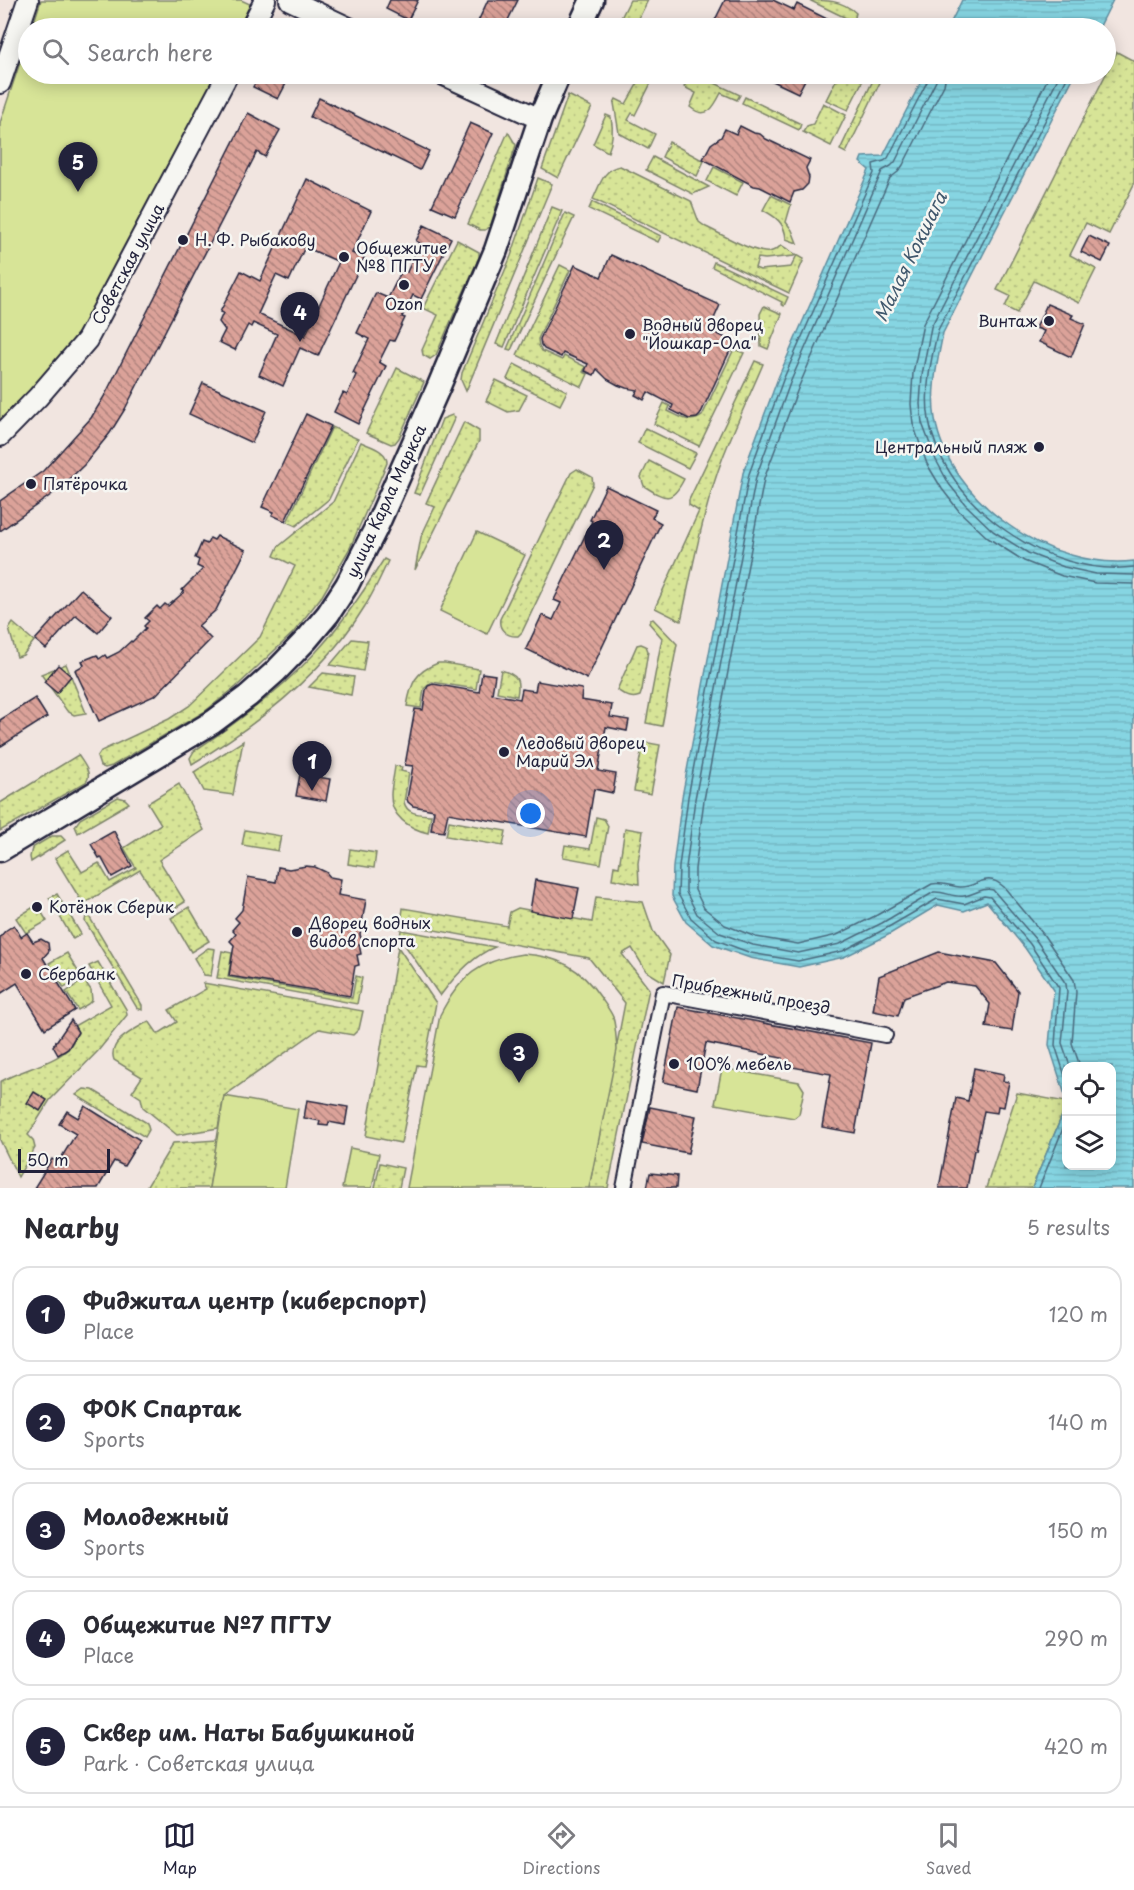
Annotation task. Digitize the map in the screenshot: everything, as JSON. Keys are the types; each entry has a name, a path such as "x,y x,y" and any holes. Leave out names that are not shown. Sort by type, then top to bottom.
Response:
{"main road":[{"path":"584,18 592,0"},
{"name":"улица Карла Маркса","path":"0,850 213,722 275,672 308,639 328,614 347,585 375,530 439,386 496,250 540,119 555,84"}],"street":[{"path":"22,18 28,0"},
{"path":"256,18 266,0"},
{"path":"290,0 328,18"},
{"path":"0,83 18,30"},
{"name":"Советская улица","path":"0,436 38,397 87,340 223,84"},
{"path":"464,84 540,119"},
{"name":"Прибрежный проезд","path":"624,1188 663,993 885,1035"}],"green space":[{"path":"41,0 241,0 252,5 245,18 35,18"},
{"path":"630,0 648,0 639,18 621,18"},
{"path":"809,0 839,3 856,13 855,18 846,18"},
{"path":"1117,52 1134,61 1134,184 1109,234 1086,223 1070,255 1096,269 1079,303 1034,281 1017,313 1005,307 1010,296 997,290 1101,84 1116,84"},
{"path":"18,68 18,84 212,84 102,298 71,343 37,385 0,421 0,123"},
{"path":"637,84 650,84 635,115 632,113 628,120 655,134 648,149 619,133 614,103 616,99 626,104"},
{"path":"686,84 717,84 740,95 737,100 721,93 713,107 701,113 690,107 696,93 684,87"},
{"path":"834,84 861,84 848,110 826,100"},
{"path":"871,84 879,84 846,153 840,150"},
{"path":"568,95 592,107 558,178 542,169"},
{"path":"745,97 801,124 799,130 742,103"},
{"path":"823,103 846,115 831,146 803,132 807,126 813,124"},
{"path":"606,115 611,117 612,126 612,139 608,152 593,144"},
{"path":"508,132 516,145 490,227 480,230 468,224"},
{"path":"669,142 704,161 697,176 662,157"},
{"path":"653,157 709,187 693,194 646,170"},
{"path":"620,166 691,201 699,222 706,227 755,250 769,252 781,245 795,254 794,256 758,258 755,268 760,270 791,267 797,255 804,259 789,293 593,199 606,174"},
{"path":"714,167 743,182 736,196 707,181"},
{"path":"538,178 552,184 466,391 461,380 462,373 511,256"},
{"path":"771,195 791,205 786,222 797,243 786,239 779,221 763,210"},
{"path":"592,202 661,236 658,242 589,209"},
{"path":"552,207 562,211 504,347 496,344"},
{"path":"565,213 574,217 511,350 507,349"},
{"path":"457,240 479,252 479,257 436,355 430,359 423,355 422,350 438,315 423,308"},
{"path":"714,262 788,297 784,306 782,302 712,267"},
{"path":"560,265 570,270 538,339 539,346 542,351 562,360 564,356 586,367 583,372 588,374 582,387 517,355"},
{"path":"764,306 782,314 768,349 761,346 760,314"},
{"path":"734,349 744,353 699,446 654,424 664,403 670,406 668,411 685,419 693,420 702,416"},
{"path":"755,361 763,364 716,477 699,538 681,621 655,608 699,511 689,505 689,500"},
{"path":"514,364 567,391 560,405 507,379"},
{"path":"397,368 424,382 399,438 391,444 366,433"},
{"path":"496,380 527,395 519,410 508,412 486,401"},
{"path":"452,415 455,417 420,495 414,493 442,419"},
{"path":"464,422 479,431 479,441 415,570 421,537 435,507 426,503"},
{"path":"332,427 358,439 329,499 296,526 287,522"},
{"path":"645,428 696,453 688,468 638,443"},
{"path":"361,442 381,452 387,463 350,548 322,596 293,633 236,687 204,712 112,766 105,768 100,766 97,757 101,751 169,719 189,706 260,637 295,566 274,556 278,547 333,502"},
{"path":"649,461 684,479 676,492 668,497 644,486 641,477"},
{"path":"577,469 592,477 593,484 522,632 518,636 507,634 502,629 500,619 571,473"},
{"path":"477,532 525,555 487,634 440,611"},
{"path":"384,559 388,561 368,601 349,630 310,675 265,714 192,764 190,758 194,751 258,705 316,652 352,607"},
{"path":"653,619 677,644 662,726 646,723 662,638 649,623"},
{"path":"13,623 34,641 23,655 17,657 9,629"},
{"path":"352,639 368,641 363,671 330,665"},
{"path":"637,645 646,646 648,651 642,690 640,696 631,697 617,690"},
{"path":"438,663 479,669 476,689 432,682 424,689 421,708 407,706 415,679 424,670"},
{"path":"66,664 86,713 74,715 67,711 41,674"},
{"path":"501,670 514,676 518,682 517,696 497,692"},
{"path":"323,673 354,677 351,695 309,687"},
{"path":"243,741 233,795 204,791 194,772"},
{"path":"643,742 660,745 651,794 634,791"},
{"path":"78,755 88,772 86,782 0,831 0,803"},
{"path":"395,766 402,767 401,771 409,773 404,802 408,809 414,813 431,815 428,833 408,825 394,809 391,788"},
{"path":"179,784 204,830 159,860 185,902 167,913 140,870 83,904 55,858 68,850 82,872 99,863 110,882 136,868 124,848 161,824 148,803"},
{"path":"118,797 129,803 78,833 75,826 80,819"},
{"path":"596,817 604,819 608,826 601,864 563,857 565,845 590,849"},
{"path":"449,821 506,831 503,846 446,836"},
{"path":"625,828 643,831 638,863 639,884 612,879 614,866 619,867"},
{"path":"245,830 281,836 278,851 242,845"},
{"path":"52,836 61,836 65,840 31,862 32,848"},
{"path":"350,849 376,853 374,868 348,864"},
{"path":"57,894 81,934 73,939 49,898"},
{"path":"596,897 643,902 653,931 670,955 664,982 646,971 632,948 622,954 649,989 608,1188 589,1188 625,1003 589,958 401,924 403,908 507,926 510,912 518,908 592,922"},
{"path":"37,905 47,921 26,933 16,918"},
{"path":"189,907 209,941 191,952 171,918"},
{"path":"86,916 90,918 142,1005 142,1010 137,1008 85,921"},
{"path":"401,930 495,947 471,961 440,996 400,938"},
{"path":"398,947 436,1003 424,1066 417,1065 401,1143 366,1136"},
{"path":"208,948 215,949 211,976 204,975 194,958"},
{"path":"222,951 232,953 228,977 352,998 356,976 362,978 357,1004 217,978"},
{"path":"67,953 82,978 64,988 49,963"},
{"path":"523,954 558,961 577,971 593,988 613,1017 617,1050 589,1188 407,1188 440,1015 455,990 473,972 495,961"},
{"path":"98,962 126,1009 127,1015 98,1051 50,1100 28,1135 33,1140 35,1148 18,1177 0,1140 0,1082 62,1054 78,1033 74,1026 111,1005 89,966"},
{"path":"84,980 91,990 92,1000 78,1010 66,992"},
{"path":"203,983 363,1011 359,1029 353,1035 319,1029 224,1096 218,1128 177,1135 143,1107 141,1098 132,1092 142,1077 114,1060 113,1053 124,1036 149,1021 158,1034 177,1022 169,1010 206,989"},
{"path":"722,1068 799,1082 804,1090 799,1114 794,1118 715,1104"},
{"path":"84,1089 93,1090 147,1123 149,1130 145,1137 76,1095"},
{"path":"1017,1093 1062,1101 1062,1116 1032,1188 986,1188"},
{"path":"224,1096 298,1109 285,1188 209,1188"},
{"path":"217,1140 209,1188 146,1188 173,1143"},
{"path":"350,1148 379,1154 372,1188 342,1188"},
{"path":"380,1163 403,1168 399,1188 375,1188"}],"water":[{"path":"962,0 1113,0 1104,18 953,18"},
{"name":"Малая Кокшага","path":"920,84 1070,84 943,333 933,397 935,419 944,450 961,478 983,503 1009,525 1039,543 1070,555 1102,561 1134,561 1134,1188 1032,1188 1062,1116 1062,1170 1116,1170 1116,1062 1062,1062 1062,1086 1049,1045 1054,990 1025,948 987,902 964,911 938,905 888,935 844,957 799,967 750,958 713,945 686,922 672,896 673,867 682,797 743,473 778,378 869,170 860,162 862,157 883,156"}],"building":[{"path":"390,0 418,0 409,18 404,18 386,9"},
{"path":"488,0 518,0 509,18 480,18"},
{"path":"725,0 773,0 794,10 797,4 825,18 716,18"},
{"path":"255,84 286,84 278,99 253,87"},
{"path":"779,84 803,84 798,93"},
{"path":"319,98 429,151 420,170 310,117"},
{"path":"248,113 280,130 265,157 257,152 125,409 110,433 84,465 58,490 0,531 0,501 43,471 91,418 105,395"},
{"path":"470,123 493,133 455,216 432,206"},
{"path":"740,126 810,160 806,168 809,177 808,184 802,190 794,192 790,202 703,159 711,144 721,137 725,129 736,134"},
{"path":"307,179 371,211 352,253 364,258 318,356 300,348 283,386 259,375 277,334 253,323 251,327 248,325 235,350 219,342 225,330 219,322 223,313 220,312 241,271 260,281","holes":["305,247 339,262 305,336 258,314 276,275 289,281"]},
{"path":"424,225 451,238 421,299 413,295 394,341 390,340 379,362 386,366 358,424 334,412 343,393 347,395 356,375 353,373 369,339 357,333 376,293 388,298 402,270 407,272 420,243 416,241"},
{"path":"1089,236 1110,246 1102,262 1081,252"},
{"name":"Водный дворец \"Йошкар-Ола\"","path":"611,255 720,305 709,330 734,342 697,418 689,419 671,410 673,405 648,392 644,400 635,395 638,390 618,385 607,379 597,369 594,375 585,371 588,364 563,353 561,357 544,349 541,345 540,339 575,265 601,277"},
{"path":"1047,304 1073,315 1071,318 1085,324 1071,357 1039,342 1044,331 1036,328"},
{"path":"203,383 266,411 252,443 189,414"},
{"path":"306,414 331,426 285,521 272,515 274,512 262,507"},
{"path":"606,486 656,510 652,518 661,523 587,679 526,649 542,615 553,620 561,603 554,600"},
{"path":"217,536 246,550 216,610 198,626 211,639 156,695 99,721 75,670 84,665 82,661 97,655 99,659 105,655 107,658 132,642 146,628 144,626 149,621 145,618 157,606 160,609 165,604 168,606 184,592 182,590 203,569 197,566 199,560 195,558 202,542 207,544 210,538 214,540"},
{"path":"81,589 112,616 98,633 76,615 46,649 35,640"},
{"path":"58,665 71,676 57,693 44,682"},
{"name":"Ледовый дворец Марий Эл","path":"482,673 495,675 492,694 520,699 522,689 535,691 537,681 582,689 581,700 612,705 610,717 629,720 627,731 606,727 598,771 616,774 613,793 594,789 586,837 448,813 444,832 431,830 434,810 413,806 408,802 413,766 405,765 415,709 423,710 428,686 433,684 479,692"},
{"path":"35,698 47,717 0,747 0,720"},
{"path":"300,774 330,779 326,801 296,796"},
{"path":"114,831 132,866 112,877 91,844"},
{"name":"Дворец водных видов спорта","path":"278,867 289,869 315,867 326,872 330,877 341,879 338,895 366,900 360,934 362,943 359,944 361,954 357,955 359,965 355,966 350,996 229,976 234,945 230,941 236,934 232,930 239,922 235,918 242,910 248,877 276,882"},
{"path":"535,880 579,888 573,919 530,911"},
{"name":"Сбербанк","path":"14,925 21,937 27,933 33,942 41,939 48,943 49,951 43,958 75,1010 45,1029 17,983 0,994 0,937"},
{"path":"939,952 996,963 1018,991 1012,1031 986,1027 990,1004 975,986 946,982 904,997 898,1016 873,1011 879,976"},
{"path":"678,1007 871,1043 855,1133 822,1127 831,1074 781,1065 782,1058 706,1043 697,1089 663,1082"},
{"path":"71,1020 78,1032 68,1049 58,1055 53,1046"},
{"path":"974,1068 1004,1074 1003,1081 1009,1082 1004,1107 998,1106 997,1113 984,1111 967,1188 939,1188 956,1098 968,1101"},
{"path":"34,1092 47,1100 40,1111 27,1103"},
{"path":"307,1100 348,1107 345,1125 329,1122 328,1126 319,1125 320,1121 304,1118"},
{"path":"85,1106 140,1140 124,1166 114,1161 98,1188 34,1188 52,1159 58,1163 76,1134 59,1124 67,1111 78,1118"},
{"path":"650,1107 696,1116 688,1153 642,1144"},
{"path":"650,1173 677,1176 676,1188 647,1188"}],"place":[{"name":"Сквер им. Наты Бабушкиной","path":"78,192"},
{"name":"Н. Ф. Рыбакову","path":"183,240"},
{"name":"Общежитие №8 ПГТУ","path":"344,257"},
{"name":"Ozon","path":"404,285"},
{"name":"Винтаж","path":"1049,321"},
{"name":"Водный дворец \"Йошкар-Ола\"","path":"630,334"},
{"name":"Общежитие №7 ПГТУ","path":"300,342"},
{"name":"Центральный пляж","path":"1039,447"},
{"name":"Пятёрочка","path":"31,484"},
{"name":"ФОК Спартак","path":"604,570"},
{"name":"Ледовый дворец Марий Эл","path":"504,752"},
{"name":"Фиджитал центр (киберспорт)","path":"312,791"},
{"name":"Котёнок Сберик","path":"37,907"},
{"name":"Дворец водных видов спорта","path":"297,932"},
{"name":"Сбербанк","path":"26,974"},
{"name":"100% мебель","path":"674,1064"},
{"name":"Молодежный","path":"519,1083"}]}
